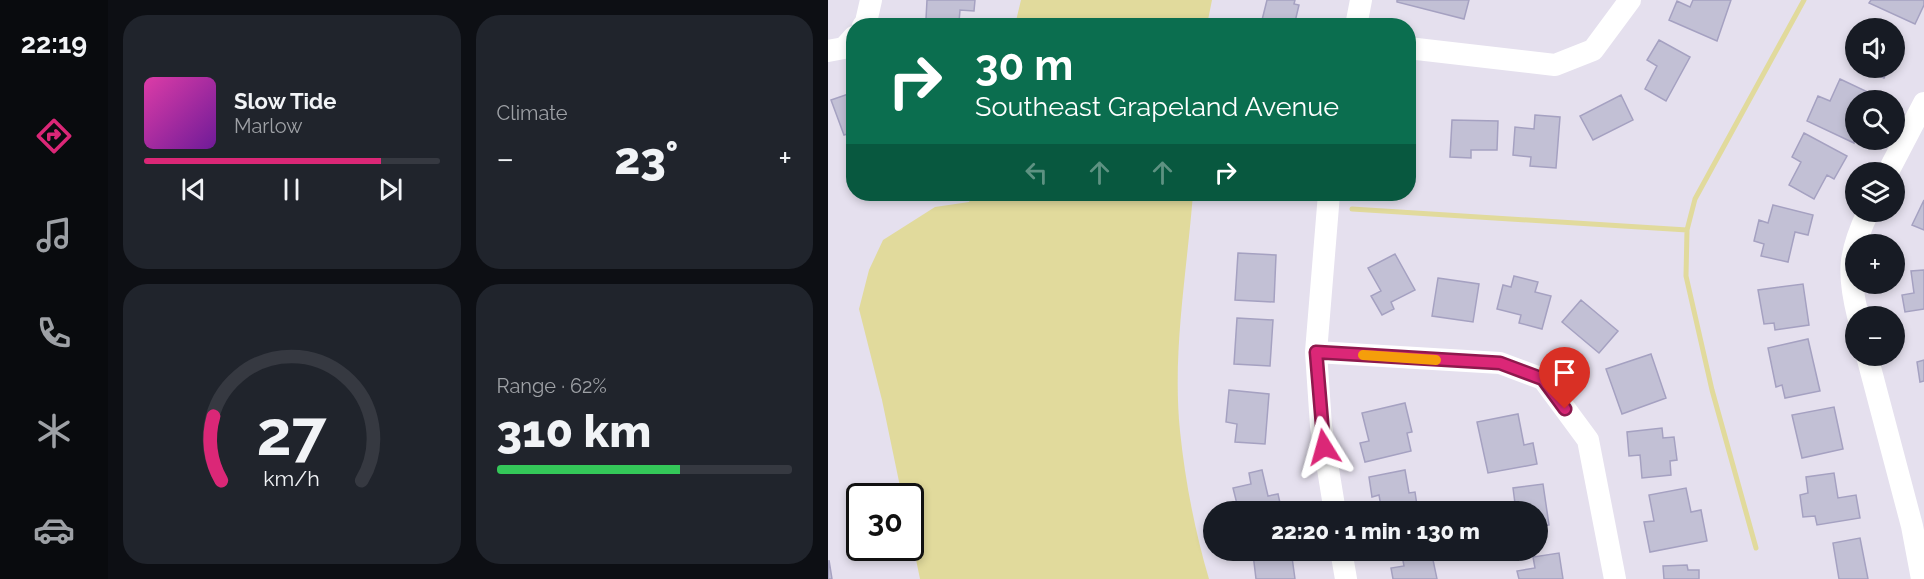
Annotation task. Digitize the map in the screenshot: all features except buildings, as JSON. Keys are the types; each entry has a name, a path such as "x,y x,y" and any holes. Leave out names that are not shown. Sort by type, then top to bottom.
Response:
{"street":[{"path":"1358,18 1361,0"},
{"path":"1416,49 1555,65 1593,50 1630,0"},
{"path":"828,51 844,48 846,45"},
{"path":"1893,162 1924,103"},
{"path":"1328,201 1316,352 1321,426 1333,501"},
{"path":"1856,306 1850,265 1852,248 1864,222"},
{"path":"1316,352 1500,363 1543,379 1588,440 1615,579"},
{"path":"1870,366 1918,525 1922,579"},
{"path":"1343,561 1346,579"}],"shaded area":[{"path":"1021,0 1212,0 1208,18 1017,18"},
{"path":"970,201 1192,201 1181,312 1178,402 1188,487 1203,561 1209,579 920,579 916,561 924,561 924,483 899,483 882,400 859,309 869,270 883,240 935,207"}],"waterway":[{"path":"1756,548 1712,390 1686,276 1687,230 1695,199 1804,0"},
{"path":"1352,209 1687,230"}],"slow traffic":[{"path":"1363,355 1436,360"}],"route":[{"path":"1324,447 1316,352 1500,363 1543,379 1565,409"}]}
